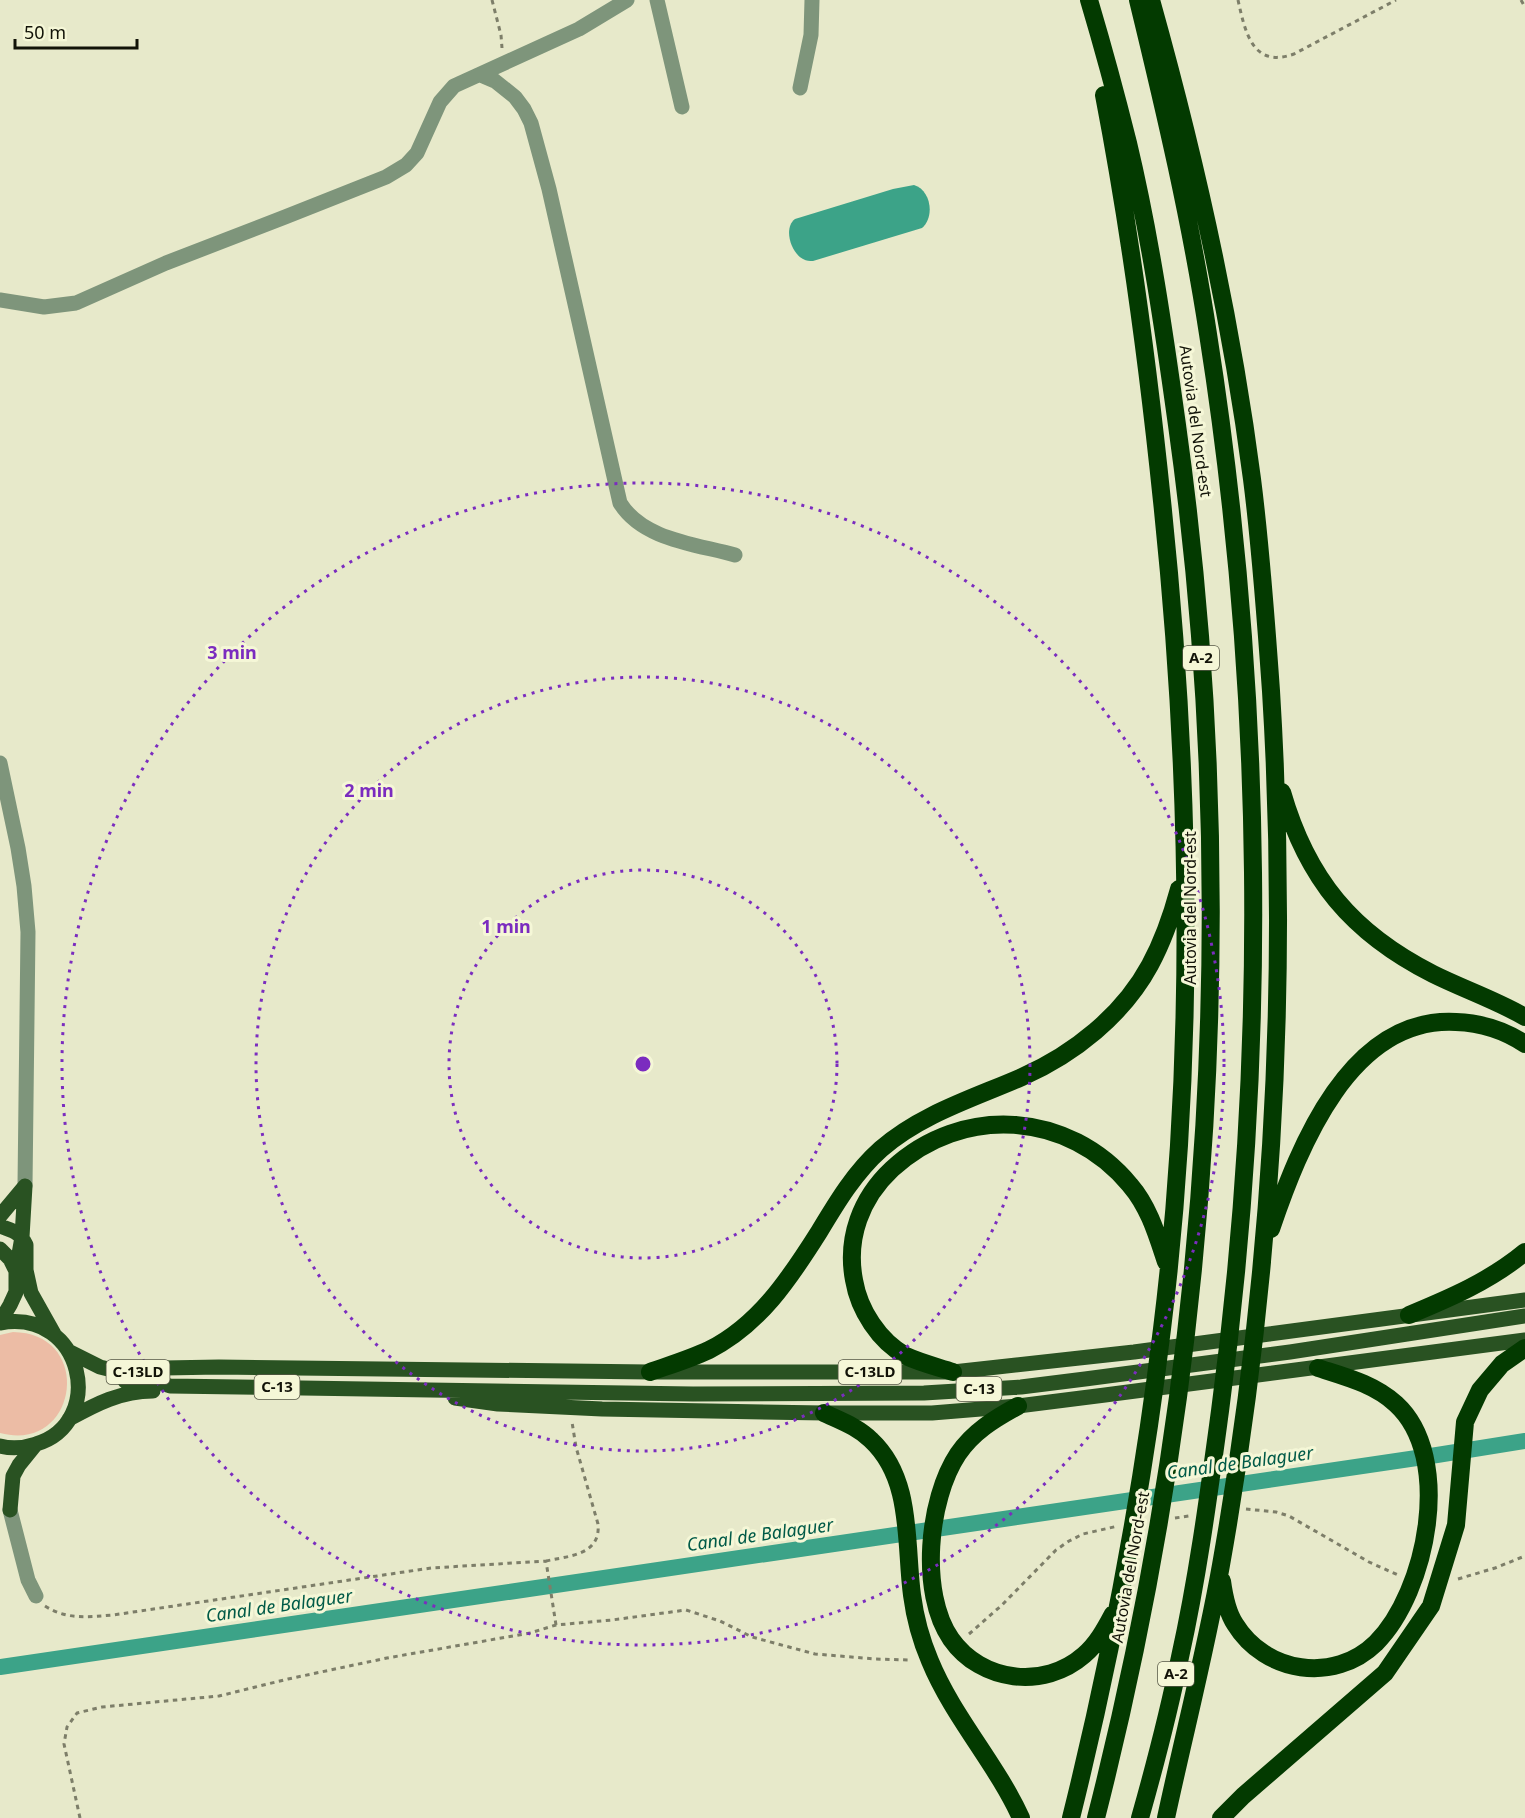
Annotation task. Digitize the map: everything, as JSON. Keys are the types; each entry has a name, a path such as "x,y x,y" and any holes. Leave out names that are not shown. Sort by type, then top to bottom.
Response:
{"highway":[{"name":"Autovia del Nord-est","path":"1089,0 1129,146 1156,287 1185,484 1199,621 1207,750 1211,939 1204,1137 1197,1237 1187,1325 1157,1533 1115,1743 1095,1818"},
{"name":"Autovia del Nord-est","path":"1138,0 1178,172 1208,333 1233,517 1245,657 1252,810 1253,985 1247,1139 1232,1317 1203,1529 1181,1654 1140,1818"},
{"path":"1151,0 1192,155 1235,369 1252,481 1260,551 1276,771 1278,870 1275,1083 1257,1316 1220,1571 1166,1818"},
{"path":"1071,1818 1097,1710 1132,1538 1162,1329 1176,1181 1183,1057 1184,788 1176,642 1143,326 1124,202 1097,63 1100,39"},
{"path":"1276,771 1300,844 1320,879 1348,914 1375,938 1413,963 1525,1017"},
{"path":"650,1372 710,1349 735,1335 757,1316 794,1271 850,1182 895,1138 927,1118 1043,1067 1072,1049 1099,1028 1124,1002 1149,967 1168,924 1185,864"},
{"path":"1263,1250 1292,1173 1319,1118 1345,1078 1377,1047 1416,1026 1452,1022 1492,1027 1525,1044"},
{"path":"953,1372 907,1356 898,1351 880,1334 860,1303 855,1289 851,1262 854,1235 864,1204 886,1175 913,1152 931,1142 963,1129 1008,1124 1038,1128 1083,1145 1109,1163 1138,1195 1152,1220 1168,1270"},
{"path":"1409,1315 1467,1290 1502,1270 1525,1252"},
{"path":"1221,1818 1243,1796 1385,1673 1431,1606 1456,1525 1465,1422 1480,1390 1502,1364 1525,1348"},
{"path":"1220,1571 1224,1597 1234,1623 1250,1644 1261,1653 1286,1665 1310,1669 1347,1662 1359,1656 1377,1642 1392,1623 1408,1593 1418,1565 1425,1534 1428,1501 1425,1456 1416,1430 1396,1405 1374,1389 1318,1368"},
{"path":"1018,1406 992,1420 966,1444 952,1465 937,1505 932,1558 933,1588 936,1605 950,1637 958,1647 980,1665 1002,1674 1027,1678 1038,1677 1074,1663 1091,1649 1120,1602"},
{"path":"824,1413 856,1429 872,1441 888,1460 896,1477 904,1509 918,1629 930,1662 951,1702 1003,1783 1021,1818"}],"main road":[{"path":"0,1216 25,1186"},
{"path":"0,1322 16,1292 25,1186"},
{"path":"0,1226 22,1237 26,1245 26,1270 31,1293 54,1334"},
{"path":"16,1271 0,1247 22,1237"},
{"name":"C-13LD","path":"72,1357 100,1368 120,1372 219,1367 650,1372 953,1372 1134,1353 1525,1300"},
{"name":"C-13","path":"0,1322 33,1324 54,1334 72,1357 106,1378 122,1381 158,1382 171,1386 693,1394 924,1393 1064,1382 1290,1352 1525,1316"},
{"path":"383,1389 498,1404 824,1413 932,1413 1018,1406 1525,1340"},
{"name":"C-13","path":"0,1446 16,1448 36,1444 52,1437 61,1429 75,1406 78,1391 78,1377 72,1357"},
{"name":"C-13","path":"69,1419 95,1404 118,1396 171,1386"},
{"path":"10,1510 13,1476 36,1444"},
{"path":"0,1480 10,1510"}],"street":[{"path":"0,300 44,307 76,303 157,266 386,177 406,165 417,153 444,96 462,82 587,25 627,0"},
{"path":"657,0 682,107"},
{"path":"800,88 811,35 812,0"},
{"path":"481,75 495,81 515,97 531,123 549,189 620,503 634,521 650,530 672,539 735,555"},
{"path":"0,763 18,848 24,886 27,932 25,1186"},
{"path":"10,1510 28,1580 36,1596"}],"path":[{"path":"492,0 501,35 502,64"},
{"path":"1238,0 1246,31 1253,46 1264,55 1278,58 1294,54 1396,0"},
{"path":"1521,0 1525,7"},
{"path":"36,1596 42,1604 62,1614 76,1617 112,1615 431,1568 546,1561 584,1552 593,1544 598,1535 598,1524 574,1438 573,1407"},
{"path":"967,1635 1002,1605 1056,1550"},
{"path":"1450,1581 1495,1568 1525,1556"},
{"path":"546,1561 556,1625"},
{"path":"80,1818 64,1744 67,1727 77,1713 102,1707 219,1696 387,1658 530,1633 556,1625 686,1610 720,1621 752,1637 814,1654 914,1660"}],"shaded area":[{"path":"13,1332 39,1337 57,1351 65,1370 66,1391 60,1411 46,1426 26,1435 0,1433 0,1335"}],"water":[{"path":"914,185 924,192 929,204 929,217 922,228 813,261 803,259 792,246 789,228 795,219 893,189"}],"waterway":[{"name":"Canal de Balaguer","path":"0,1667 1525,1441"}]}
